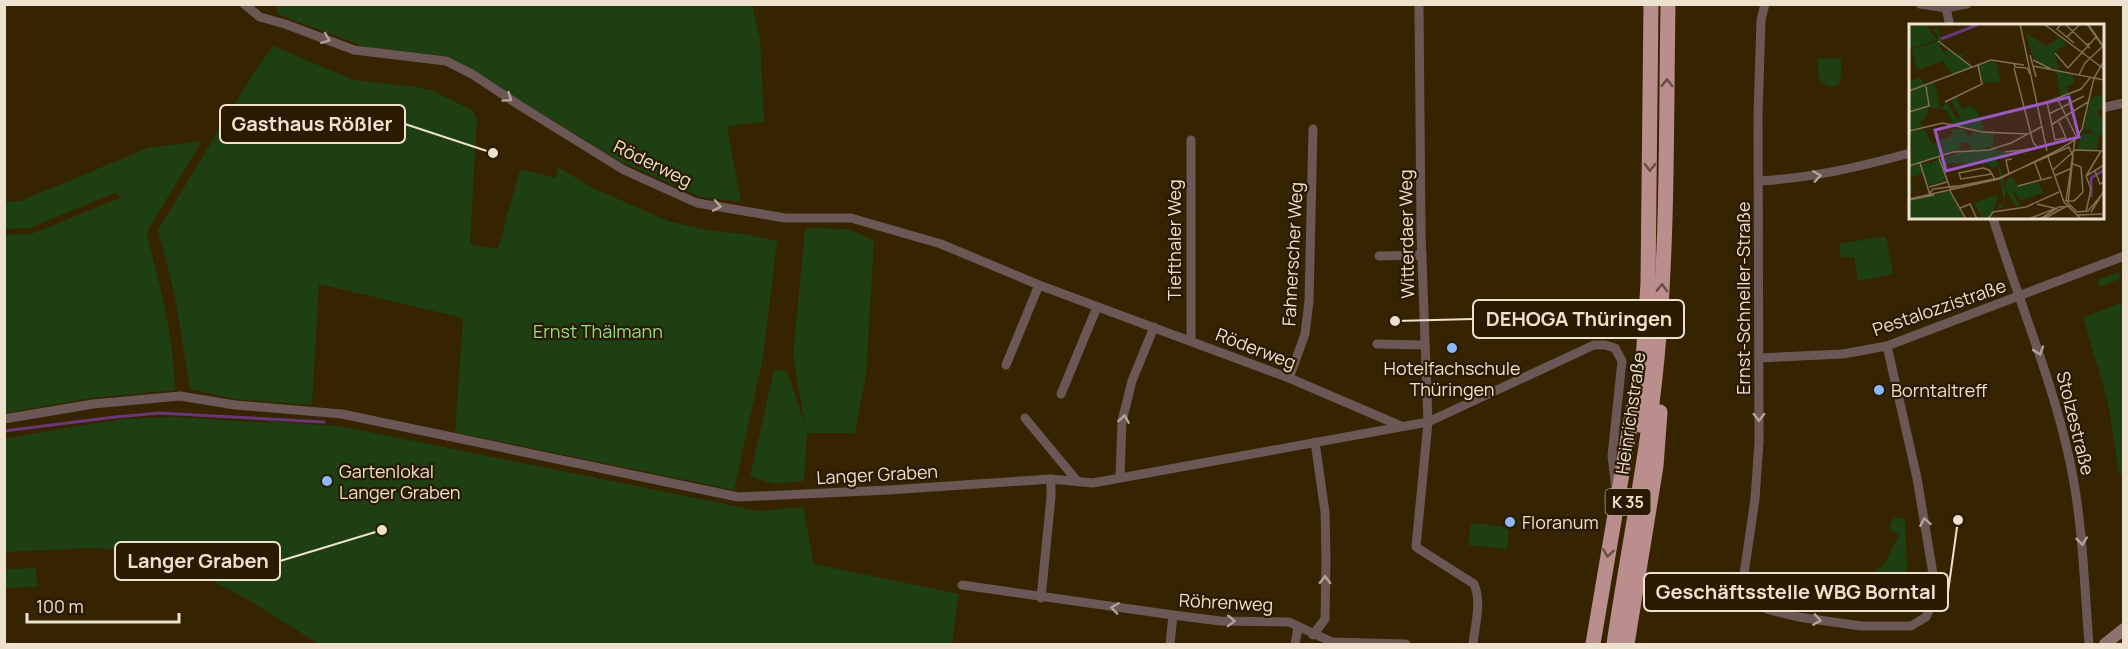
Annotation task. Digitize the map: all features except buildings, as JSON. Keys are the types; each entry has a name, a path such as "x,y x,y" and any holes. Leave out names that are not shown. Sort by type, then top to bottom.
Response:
{"highway":[{"name":"Heinrichstraße","path":"1614,645 1645,457 1650,359 1648,271 1652,4"},
{"name":"Heinrichstraße","path":"1606,645 1662,294 1668,4"},
{"name":"K 35","path":"1593,645 1617,495 1650,359"},
{"name":"K 35","path":"1627,645 1656,466 1664,373 1650,359"}],"main road":[{"path":"2105,645 2124,629"}],"street":[{"name":"Röderweg","path":"244,4 260,17 354,50 446,61 472,74 624,170 698,203 785,218 851,218 941,244 1039,285 1289,378 1401,426"},
{"name":"Witterdaer Weg","path":"1419,4 1422,255 1428,422 1416,547 1474,584 1478,593 1478,602 1473,645"},
{"name":"Ernst-Schneller-Straße","path":"1765,4 1761,20 1759,442 1755,499 1744,574 1747,591 1755,603 1770,610 1798,617 1861,626 1911,626 1926,617 1933,601 1934,580 1917,478 1887,346"},
{"path":"1920,4 1946,8 1966,4"},
{"path":"1946,8 1950,24"},
{"path":"2104,108 2124,103"},
{"name":"Fahnerscher Weg","path":"1289,378 1305,334 1310,301 1313,129"},
{"name":"Tiefthaler Weg","path":"1191,140 1191,341"},
{"path":"1759,180 1828,174 1909,154"},
{"name":"Stolzestraße","path":"1993,219 2053,391 2071,463 2083,539 2089,645"},
{"path":"1379,256 1422,255"},
{"name":"Pestalozzistraße","path":"1760,358 1843,354 1887,346 2124,256"},
{"path":"1006,365 1039,285"},
{"path":"1061,394 1097,307"},
{"path":"1120,477 1122,421 1132,381 1154,327"},
{"path":"1377,344 1425,345"},
{"name":"Langer Graben","path":"4,419 93,404 180,396 235,405 342,414 738,497 863,492 1051,479 1093,483 1428,422 1594,345 1605,345 1615,348 1622,361 1612,456 1617,495"},
{"path":"1025,418 1078,482"},
{"path":"1313,634 1324,619 1326,560 1324,506 1315,442"},
{"path":"1041,598 1051,479"},
{"name":"Röhrenweg","path":"962,585 1041,598 1220,621 1289,622 1332,642 1406,645"},
{"path":"1170,645 1173,615"},
{"path":"1295,645 1298,627"}],"green space":[{"path":"277,5 752,5 760,39 764,122 727,126 741,202 700,197 621,162 447,56 365,47 277,14"},
{"name":"Ernst Thälmann","path":"273,46 354,80 418,87 433,91 472,110 477,119 470,244 498,249 520,169 556,178 558,167 593,188 668,221 706,230 744,234 777,241 763,358 734,490 455,432 463,318 319,284 312,405 235,399 190,389 175,297 158,230 254,72"},
{"path":"1842,58 1840,83 1836,86 1827,86 1819,80 1817,59"},
{"path":"202,141 149,228 147,235 169,331 175,390 92,398 5,413 5,235 31,234 120,198 117,192 30,228 5,229 5,202 20,201 148,148"},
{"path":"805,228 849,229 874,241 866,375 855,433 807,433 804,481 774,484 750,476 774,370 787,371 805,425 793,356"},
{"path":"1886,236 1893,274 1858,281 1854,257 1841,258 1839,244"},
{"path":"2118,272 2122,278 2099,287 2098,280"},
{"path":"2122,302 2124,306 2123,484 2118,468 2108,402 2083,318"},
{"path":"175,417 345,427 759,511 803,507 814,564 959,594 952,644 319,644 247,599 172,559 152,553 93,548 5,552 5,438 123,419"},
{"path":"1893,517 1905,519 1907,568 1905,590 1894,598 1886,596 1873,575 1878,568 1883,566 1899,535 1889,529"},
{"path":"1471,523 1509,527 1507,549 1468,545"},
{"path":"36,568 37,587 6,588 5,569"}],"waterway":[{"path":"4,431 159,413 324,422"}],"place":[{"name":"Gasthaus Rößler","path":"493,153"},
{"name":"DEHOGA Thüringen","path":"1395,321"},
{"name":"Hotelfachschule Thüringen","path":"1452,348"},
{"name":"Borntaltreff","path":"1879,390"},
{"name":"Gartenlokal Langer Graben","path":"327,481"},
{"name":"Geschäftsstelle WBG Borntal","path":"1958,520"},
{"name":"Floranum","path":"1510,522"},
{"name":"Langer Graben","path":"382,530"}]}
